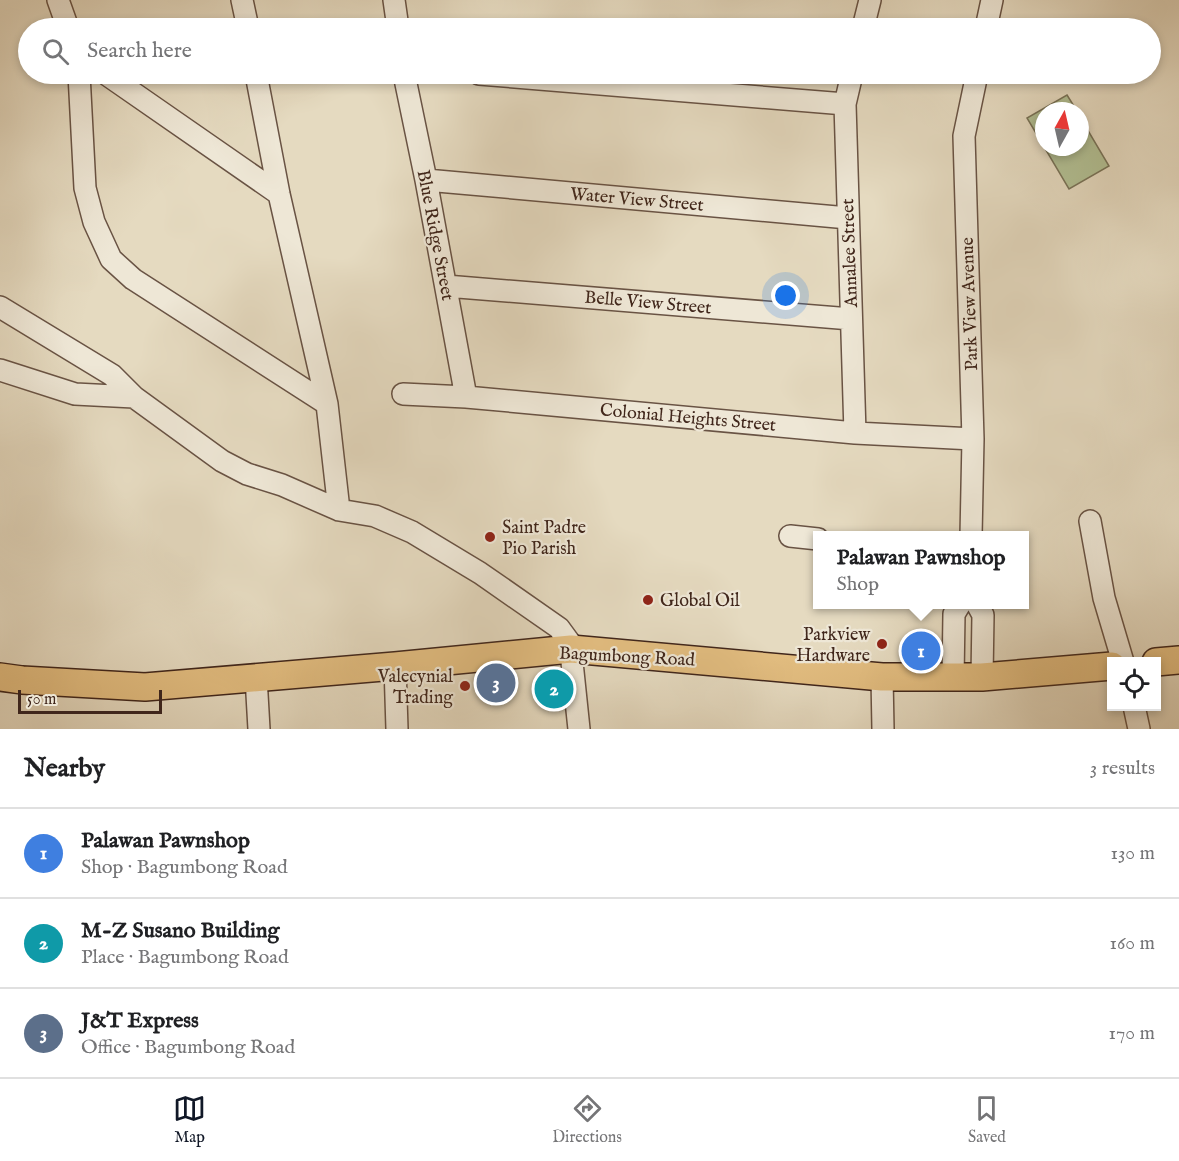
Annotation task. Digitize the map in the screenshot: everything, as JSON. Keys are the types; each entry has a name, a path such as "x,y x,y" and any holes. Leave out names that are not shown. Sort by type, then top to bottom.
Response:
{"main road":[{"name":"Bagumbong Road","path":"0,677 145,687 571,650 882,677 982,678 1107,666"},
{"path":"1161,662 1179,660"}],"street":[{"path":"58,0 64,18"},
{"path":"242,0 246,18"},
{"path":"394,0 397,18"},
{"path":"866,18 870,0"},
{"path":"988,18 992,0"},
{"path":"79,84 85,188 94,222 111,259 133,279 327,404"},
{"path":"120,84 279,194"},
{"path":"258,84 279,194 327,404 339,510"},
{"name":"Blue Ridge Street","path":"406,84 466,397"},
{"path":"601,84 845,104"},
{"name":"Annalee Street","path":"850,84 845,104 855,432"},
{"name":"Park View Avenue","path":"971,531 973,440 964,136 975,84"},
{"name":"Water View Street","path":"426,180 848,218"},
{"name":"Belle View Street","path":"446,285 851,319"},
{"path":"0,307 112,375 134,397 222,460 247,474 282,485 339,510 375,516 412,532 480,573 559,628 570,642 579,729"},
{"path":"2,369 75,394 134,397"},
{"name":"Colonial Heights Street","path":"403,394 466,397 855,432 973,440"},
{"path":"1090,521 1104,598 1122,657"},
{"path":"790,536 813,538"},
{"path":"953,678 954,614 957,609"},
{"path":"980,609 983,615 982,678"},
{"path":"395,666 397,729"},
{"path":"256,677 259,729"},
{"path":"882,677 883,729"},
{"path":"1135,711 1139,729"}],"green space":[{"path":"1067,95 1071,102 1055,102"},
{"path":"1035,113 1035,132 1027,118"},
{"path":"1089,132 1109,166 1069,189 1049,156 1089,156"}],"place":[{"name":"Saint Padre Pio Parish","path":"490,537"},
{"name":"Global Oil","path":"648,600"},
{"name":"Parkview Hardware","path":"882,644"},
{"name":"Palawan Pawnshop","path":"921,651"},
{"name":"J&T Express","path":"496,683"},
{"name":"Valecynial Trading","path":"465,686"},
{"name":"M-Z Susano Building","path":"554,689"}]}
